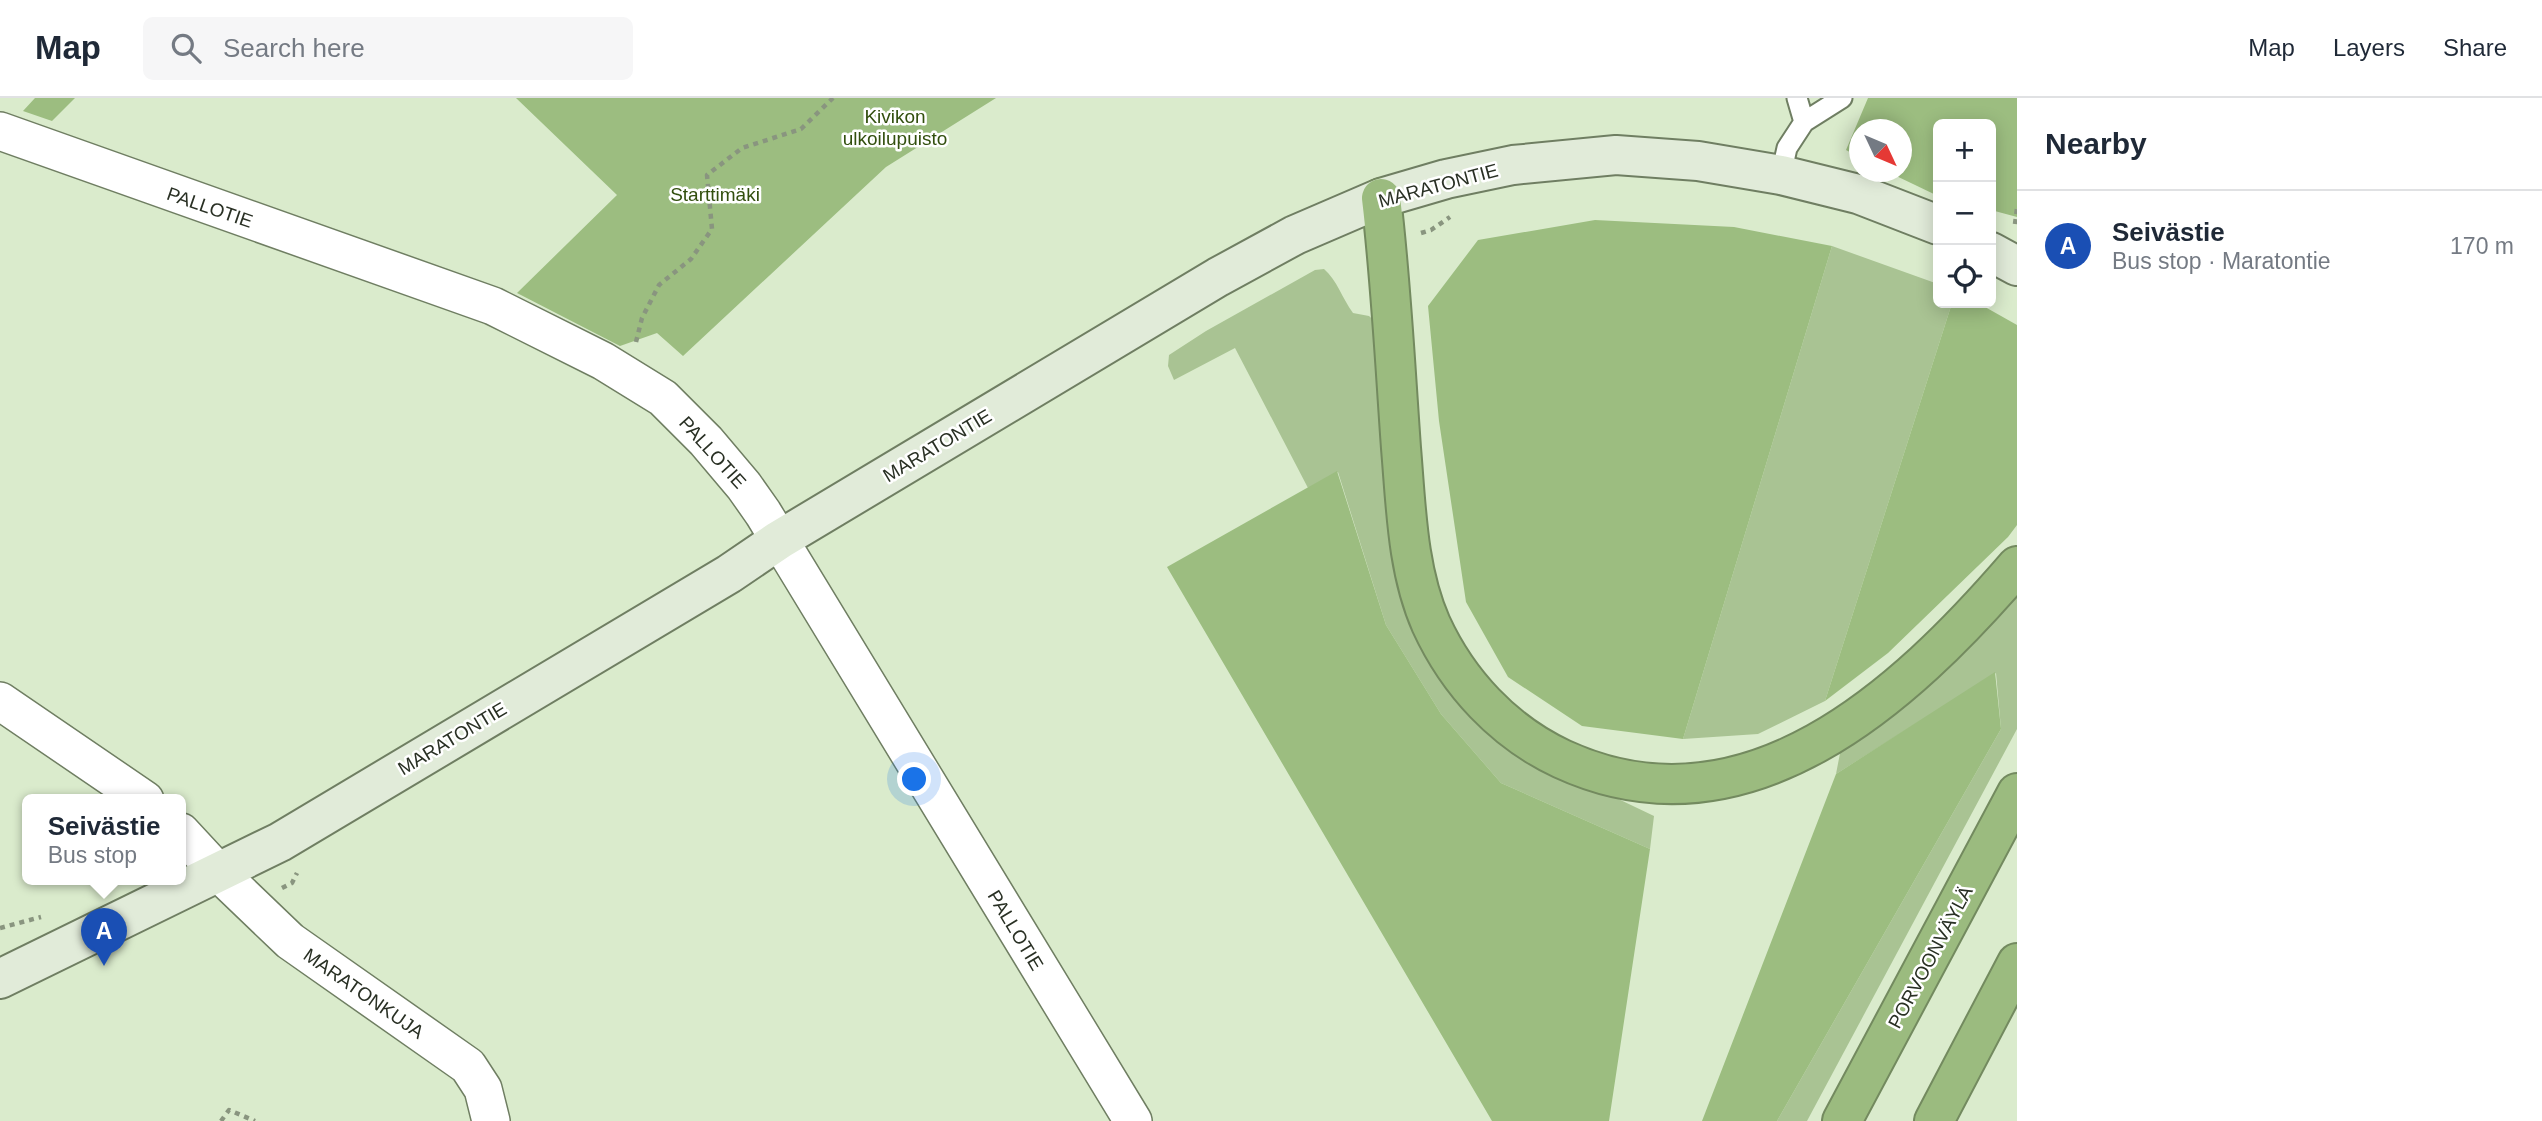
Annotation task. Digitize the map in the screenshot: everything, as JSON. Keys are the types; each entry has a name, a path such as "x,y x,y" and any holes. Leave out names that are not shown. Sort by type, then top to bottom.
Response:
{"highway":[{"path":"1381,198 1390,277 1406,512 1411,553 1421,594 1431,624 1465,680 1490,710 1520,735 1549,753 1588,771 1658,785 1699,783 1768,765 1820,742 1896,690 1975,615 2017,566"},
{"name":"PORVOONVÄYLÄ","path":"1842,1121 2017,793"},
{"path":"1934,1121 2017,963"}],"main road":[{"name":"MARATONTIE","path":"0,979 280,842 729,574 779,540 1217,277 1295,235 1381,198 1446,179 1514,165 1616,155 1698,161 1780,175 1858,194 1933,223"},
{"path":"1996,255 2017,266"}],"street":[{"name":"PALLOTIE","path":"0,131 493,306 629,375 663,398 706,441 752,497 1133,1121"},
{"path":"0,701 136,794"},
{"name":"MARATONKUJA","path":"186,837 290,941 468,1066 484,1089 491,1121"}],"lane":[{"path":"1797,98 1804,122"},
{"path":"1780,175 1787,148 1804,122 1842,98"}],"path":[{"path":"629,375 642,318 659,285 691,259 712,229 707,175 741,148 801,129 832,98"},
{"path":"1432,230 1453,214"},
{"path":"221,1121 229,1110 255,1121"}],"green space":[{"path":"35,98 75,98 52,121 23,111"},
{"name":"Starttimäki","path":"516,98 996,98 886,167 683,356 657,333 620,346 517,293 617,195"},
{"path":"1868,98 2017,98 2017,217 1996,211 1996,119 1933,119 1933,194 1909,182 1912,182 1912,119 1859,119"},
{"path":"1595,220 1734,227 1832,246 1683,739 1582,726 1508,677 1466,602 1439,421 1428,306 1478,240"},
{"path":"1832,246 1933,282 1933,308 1950,308 1825,701 1758,734 1683,739"},
{"path":"1324,269 1353,313 1369,316 1383,329 1410,601 1524,754 1654,816 1650,849 1501,783 1441,714 1386,625 1338,472 1308,488 1235,348 1174,380 1168,366 1169,355 1206,331 1315,270"},
{"path":"1950,308 1987,308 2017,325 2017,525 2008,537 1888,653 1825,701"},
{"path":"1337,471 1386,625 1441,714 1501,783 1650,849 1609,1121 1492,1121 1167,567"},
{"path":"2017,586 2017,729 1807,1121 1777,1121 2001,729 1996,673 1836,774 1842,743"},
{"path":"1995,672 2001,729 1777,1121 1702,1121 1836,774"}],"place":[{"name":"Seivästie","path":"104,966"}],"park label":[{"name":"Kivikon ulkoilupuisto","path":"895,127"}]}
